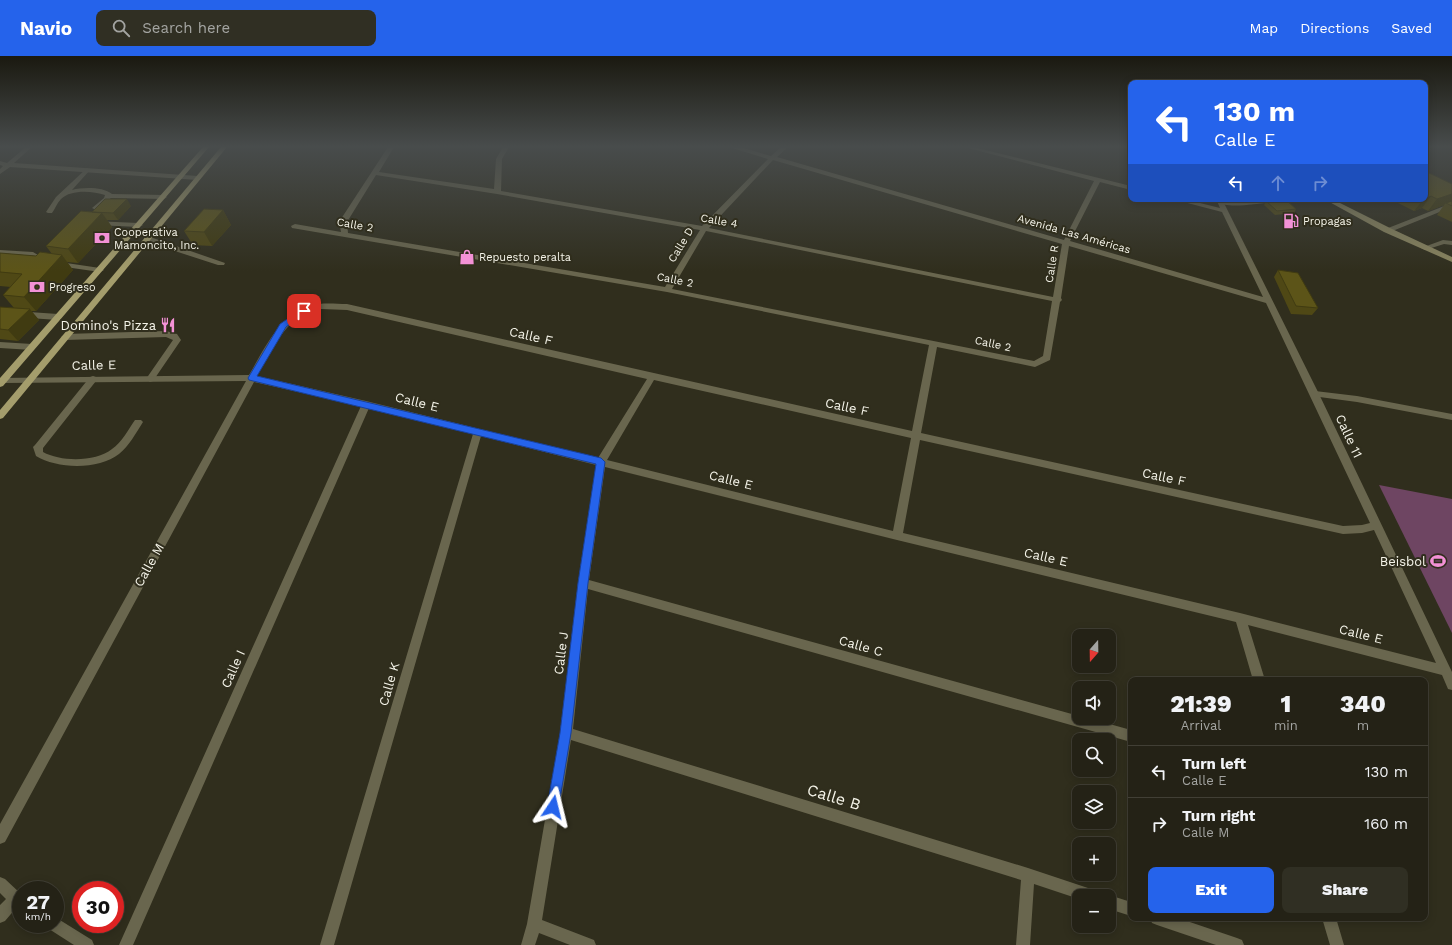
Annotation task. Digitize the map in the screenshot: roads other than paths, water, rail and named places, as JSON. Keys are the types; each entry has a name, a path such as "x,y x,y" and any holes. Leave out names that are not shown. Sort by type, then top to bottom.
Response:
{"main road":[{"path":"2,382 170,188"},
{"path":"0,416 189,188"},
{"path":"1333,202 1387,230 1452,260"}],"street":[{"path":"50,212 58,198 69,188"},
{"path":"345,234 343,222 364,188"},
{"name":"Calle 4","path":"474,188 704,229 1058,300"},
{"name":"Calle D","path":"667,290 704,229 743,188"},
{"name":"Avenida Las Américas","path":"877,188 1066,244 1270,301"},
{"name":"Calle R","path":"1048,358 1066,244 1094,188"},
{"path":"64,194 72,191 92,191 105,192 109,194 109,196"},
{"path":"139,225 95,223 91,220 91,215 109,196 164,196"},
{"path":"1188,202 1225,211"},
{"name":"Calle 11","path":"1221,202 1315,394 1452,685"},
{"path":"1230,202 1246,202"},
{"path":"1387,230 1452,205"},
{"name":"Calle 2","path":"294,226 667,290 1035,364 1048,358"},
{"path":"147,239 221,264"},
{"path":"1425,248 1443,242 1452,243"},
{"path":"0,252 33,254 44,262 100,270"},
{"name":"Calle F","path":"313,308 347,307 652,378 1343,530 1362,529 1376,524"},
{"name":"Calle M","path":"0,837 252,378 283,326 295,316 313,308"},
{"path":"0,313 58,317"},
{"path":"65,337 166,334 174,336 177,340 150,379"},
{"path":"897,536 934,343"},
{"path":"0,346 32,347"},
{"name":"Calle E","path":"2,382 29,380 252,378 366,404 897,536 1240,618 1445,671"},
{"name":"Calle J","path":"528,945 534,924 566,733 583,583 601,462 652,378"},
{"path":"93,379 38,447 39,454 45,458 69,461 96,461 111,455 127,440 138,422"},
{"path":"1315,394 1358,399 1452,417"},
{"name":"Calle I","path":"126,945 366,404"},
{"name":"Calle K","path":"327,945 478,432"},
{"name":"Calle C","path":"583,583 1128,735"},
{"path":"1240,618 1259,677"},
{"name":"Calle B","path":"566,733 1072,890"},
{"path":"1023,945 1028,875"},
{"path":"0,884 12,895"},
{"path":"1116,904 1128,908"},
{"path":"0,916 12,906"},
{"path":"1166,921 1237,945"},
{"path":"1330,921 1337,945"},
{"path":"534,924 589,945"},
{"path":"64,930 87,945"}],"place":[{"name":"Propagas","path":"1291,221"},
{"name":"Cooperativa Mamoncito, Inc.","path":"102,238"},
{"name":"Repuesto peralta","path":"467,257"},
{"name":"Progreso","path":"37,287"},
{"name":"Domino's Pizza","path":"168,325"},
{"name":"Beisbol","path":"1438,561"}]}
